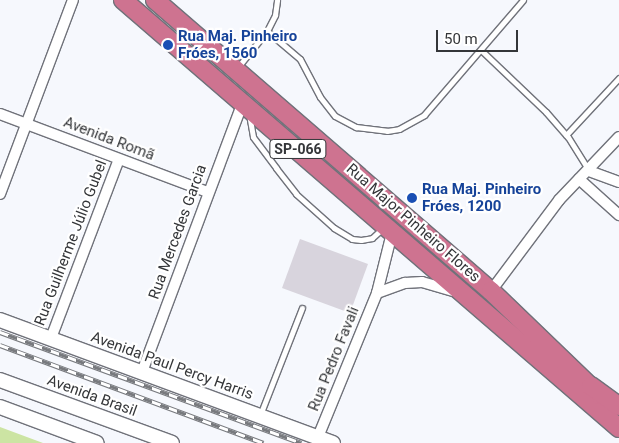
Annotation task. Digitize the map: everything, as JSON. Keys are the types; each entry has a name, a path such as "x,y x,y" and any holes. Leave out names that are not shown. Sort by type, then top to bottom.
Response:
{"highway":[{"name":"Rua Major Pinheiro Flores","path":"123,0 472,299"},
{"name":"Rua Major Pinheiro Flores","path":"156,0 491,291 619,415"},
{"name":"SP-066","path":"472,299 619,428"},
{"path":"583,380 619,406"}],"street":[{"path":"0,194 73,0"},
{"name":"Rua Mercedes Garcia","path":"142,372 208,192 246,104"},
{"name":"Avenida Romã","path":"0,114 208,192"},
{"path":"491,291 558,200 589,171 619,137"},
{"name":"Rua Guilherme Júlio Gubel","path":"51,338 119,159"},
{"path":"589,171 619,182"},
{"path":"580,179 619,215"},
{"name":"Rua Pedro Favali","path":"318,437 377,292 390,227"},
{"path":"377,292 405,283 422,282 472,299"},
{"name":"Avenida Paul Percy Harris","path":"0,320 333,443"},
{"name":"Avenida Brasil","path":"0,380 172,443"},
{"path":"0,407 97,443"}],"lane":[{"path":"236,70 267,31 275,15 277,0"},
{"path":"267,31 294,50 320,97 335,116 356,127 374,130 400,129 424,115 482,51 523,0"},
{"path":"482,51 566,135 589,171"},
{"path":"566,135 619,78"},
{"path":"246,104 253,137 296,194 329,224 352,239 361,240 372,238 390,227"},
{"path":"260,416 302,308"}],"green space":[{"path":"0,427 43,443 0,443"}],"building":[{"path":"300,239 368,264 350,313 282,288"}],"railway":[{"path":"0,332 301,443"},
{"path":"0,345 263,443"}],"place":[{"name":"Rua Maj. Pinheiro Fróes, 1560","path":"168,45"},
{"name":"Rua Maj. Pinheiro Fróes, 1200","path":"412,198"}]}
